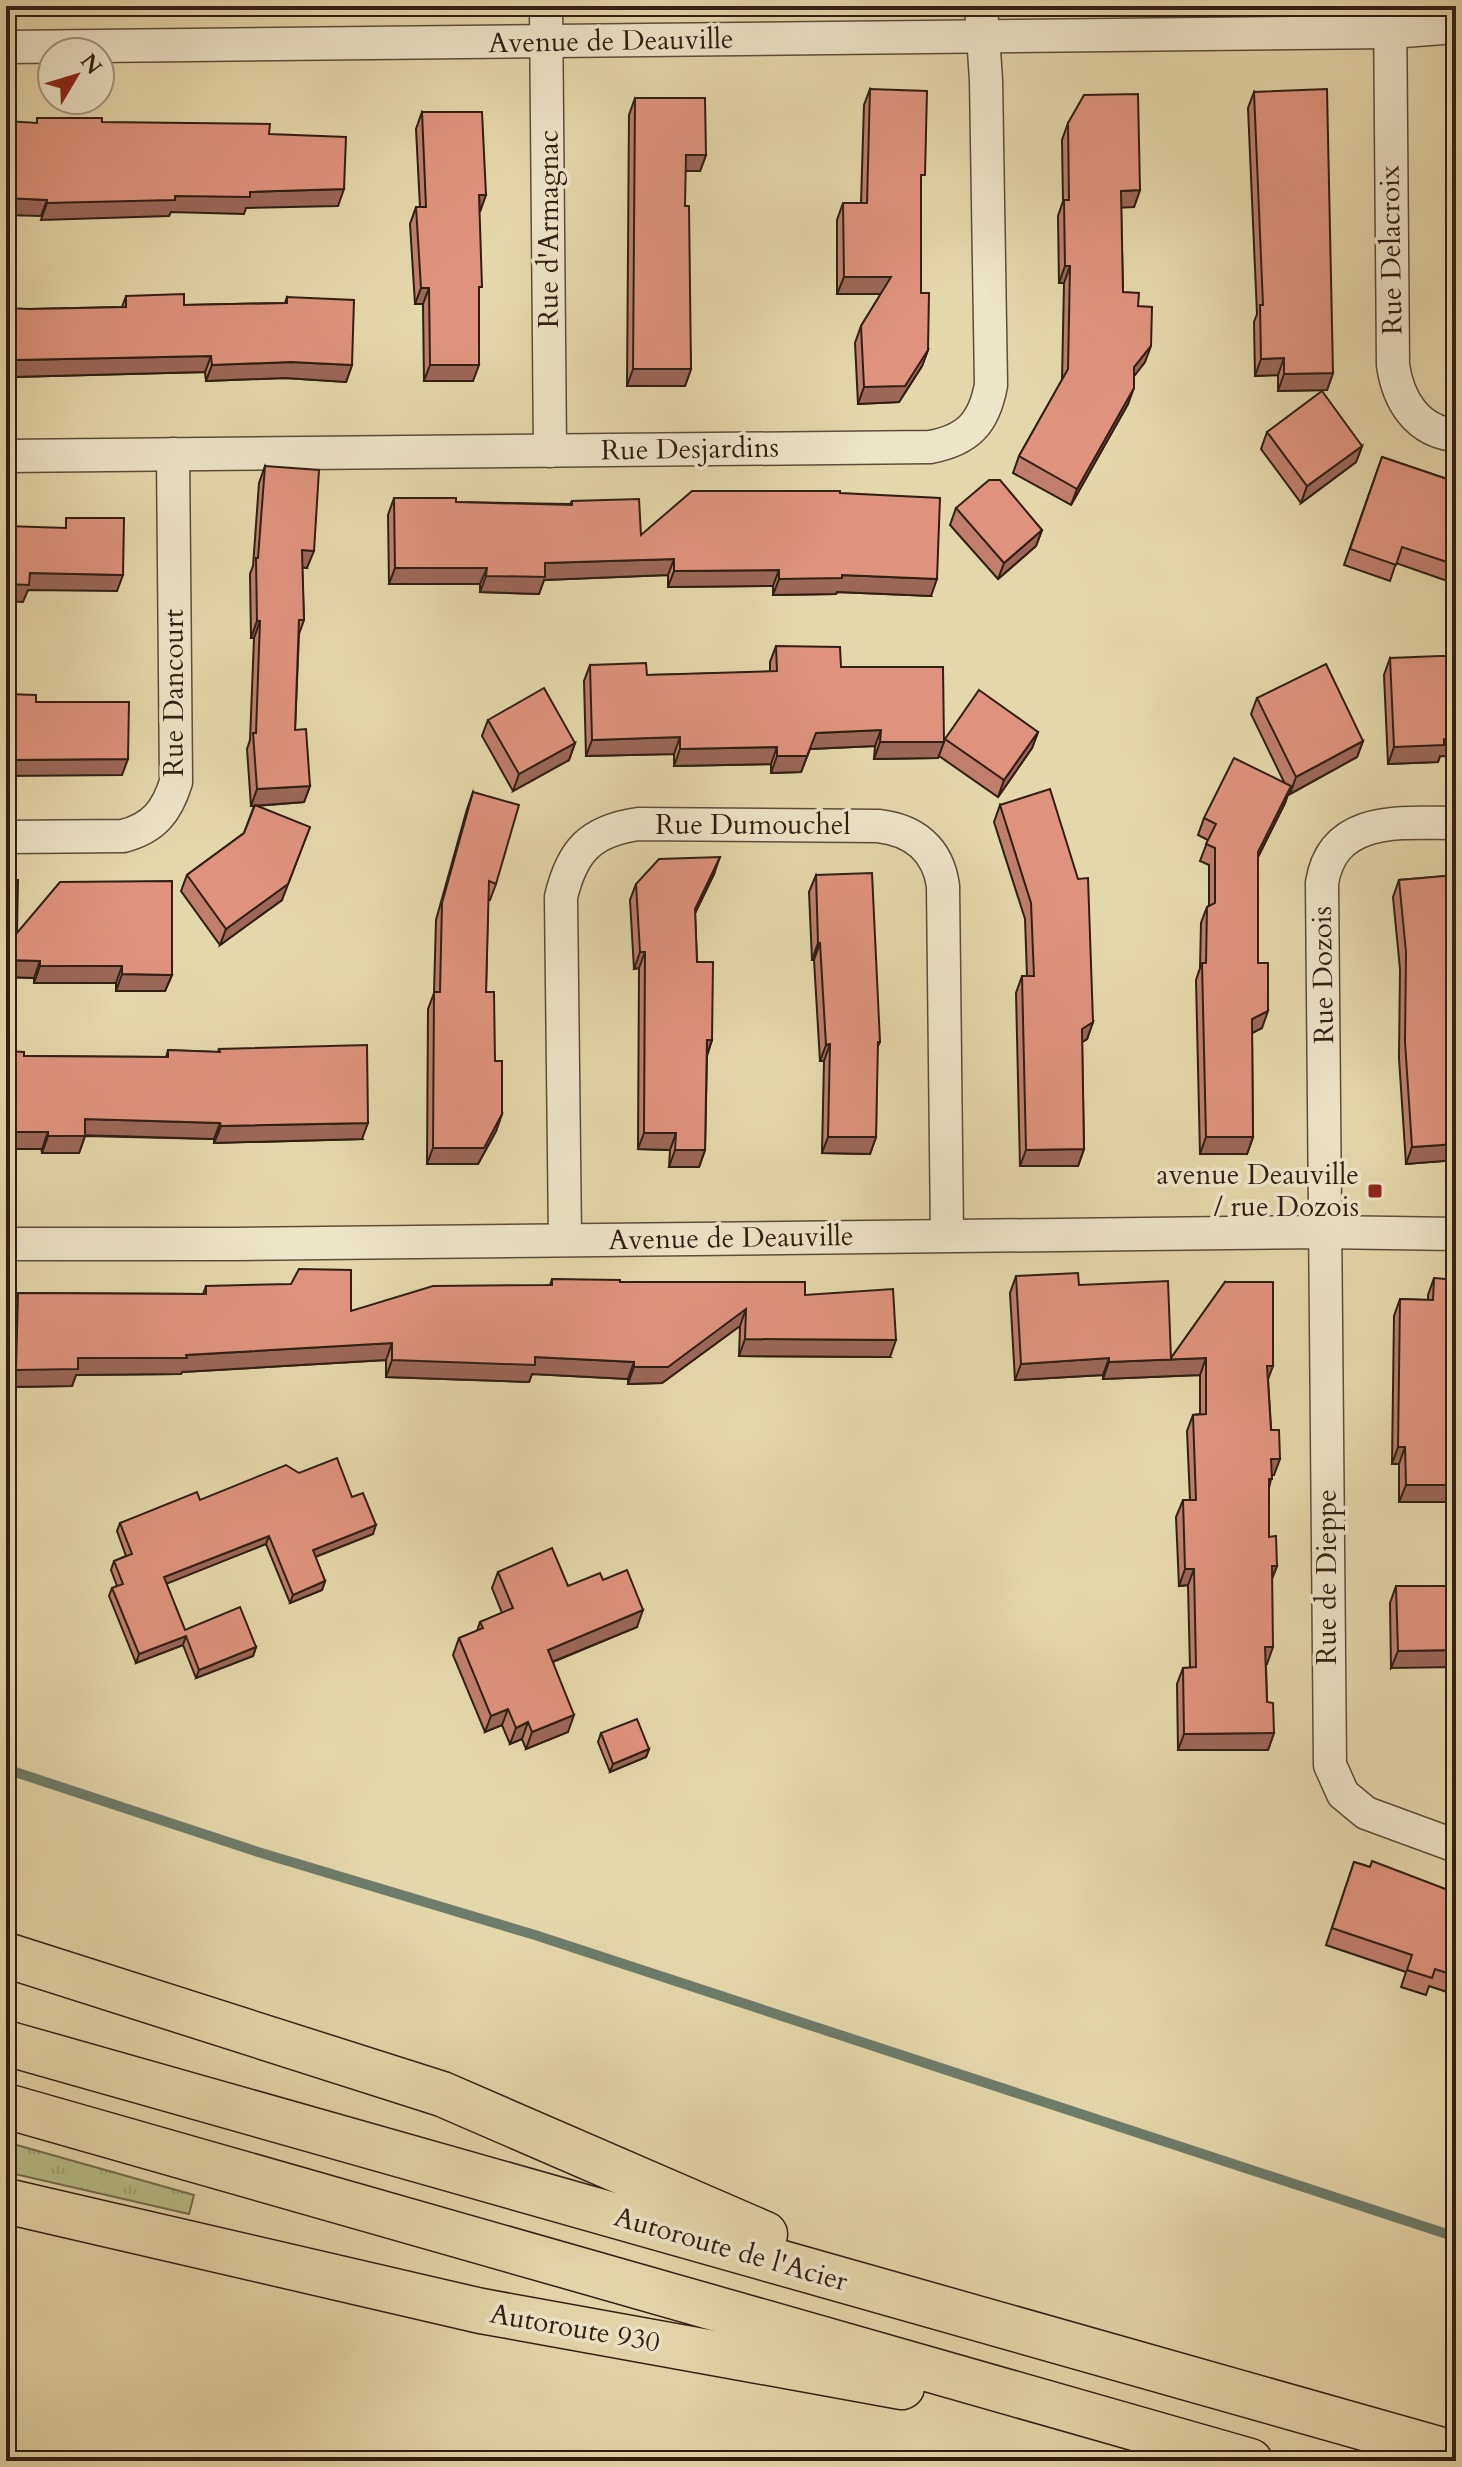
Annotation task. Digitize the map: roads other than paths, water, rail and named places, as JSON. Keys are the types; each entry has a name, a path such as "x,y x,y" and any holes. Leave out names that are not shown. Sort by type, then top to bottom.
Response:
{"highway":[{"path":"6,1955 442,2094 929,2305"},
{"name":"Autoroute de l'Acier","path":"6,2043 1456,2454"},
{"path":"6,2106 1250,2461"},
{"name":"Autoroute 930","path":"6,2201 481,2311 1148,2432"}],"street":[{"name":"Rue d'Armagnac","path":"546,6 550,451"},
{"name":"Avenue de Deauville","path":"6,47 548,41 982,22 1390,19 1456,27"},
{"name":"Rue Delacroix","path":"1390,19 1393,350 1396,386 1404,404 1418,418 1433,428 1456,435"},
{"name":"Rue Desjardins","path":"6,456 930,447 949,443 966,434 979,420 988,403 991,385 986,80 982,22"},
{"name":"Rue Dancourt","path":"6,837 123,836 140,831 158,819 169,803 176,782 173,454"},
{"name":"Rue Dozois","path":"1324,1232 1324,866 1345,841 1370,826 1385,823 1456,823"},
{"name":"Rue Dumouchel","path":"565,1239 561,897 566,874 577,853 594,838 615,827 638,824 878,826 912,834 932,853 942,872 943,886 947,1235"},
{"name":"Avenue de Deauville","path":"6,1244 1324,1232 1456,1234"},
{"name":"Rue de Dieppe","path":"1324,1232 1330,1765 1343,1794 1366,1813 1456,1846"}],"waterway":[{"path":"6,1769 258,1852 535,1935 1456,2237"}],"place":[{"name":"avenue Deauville / rue Dozois","path":"1375,1191"}]}
